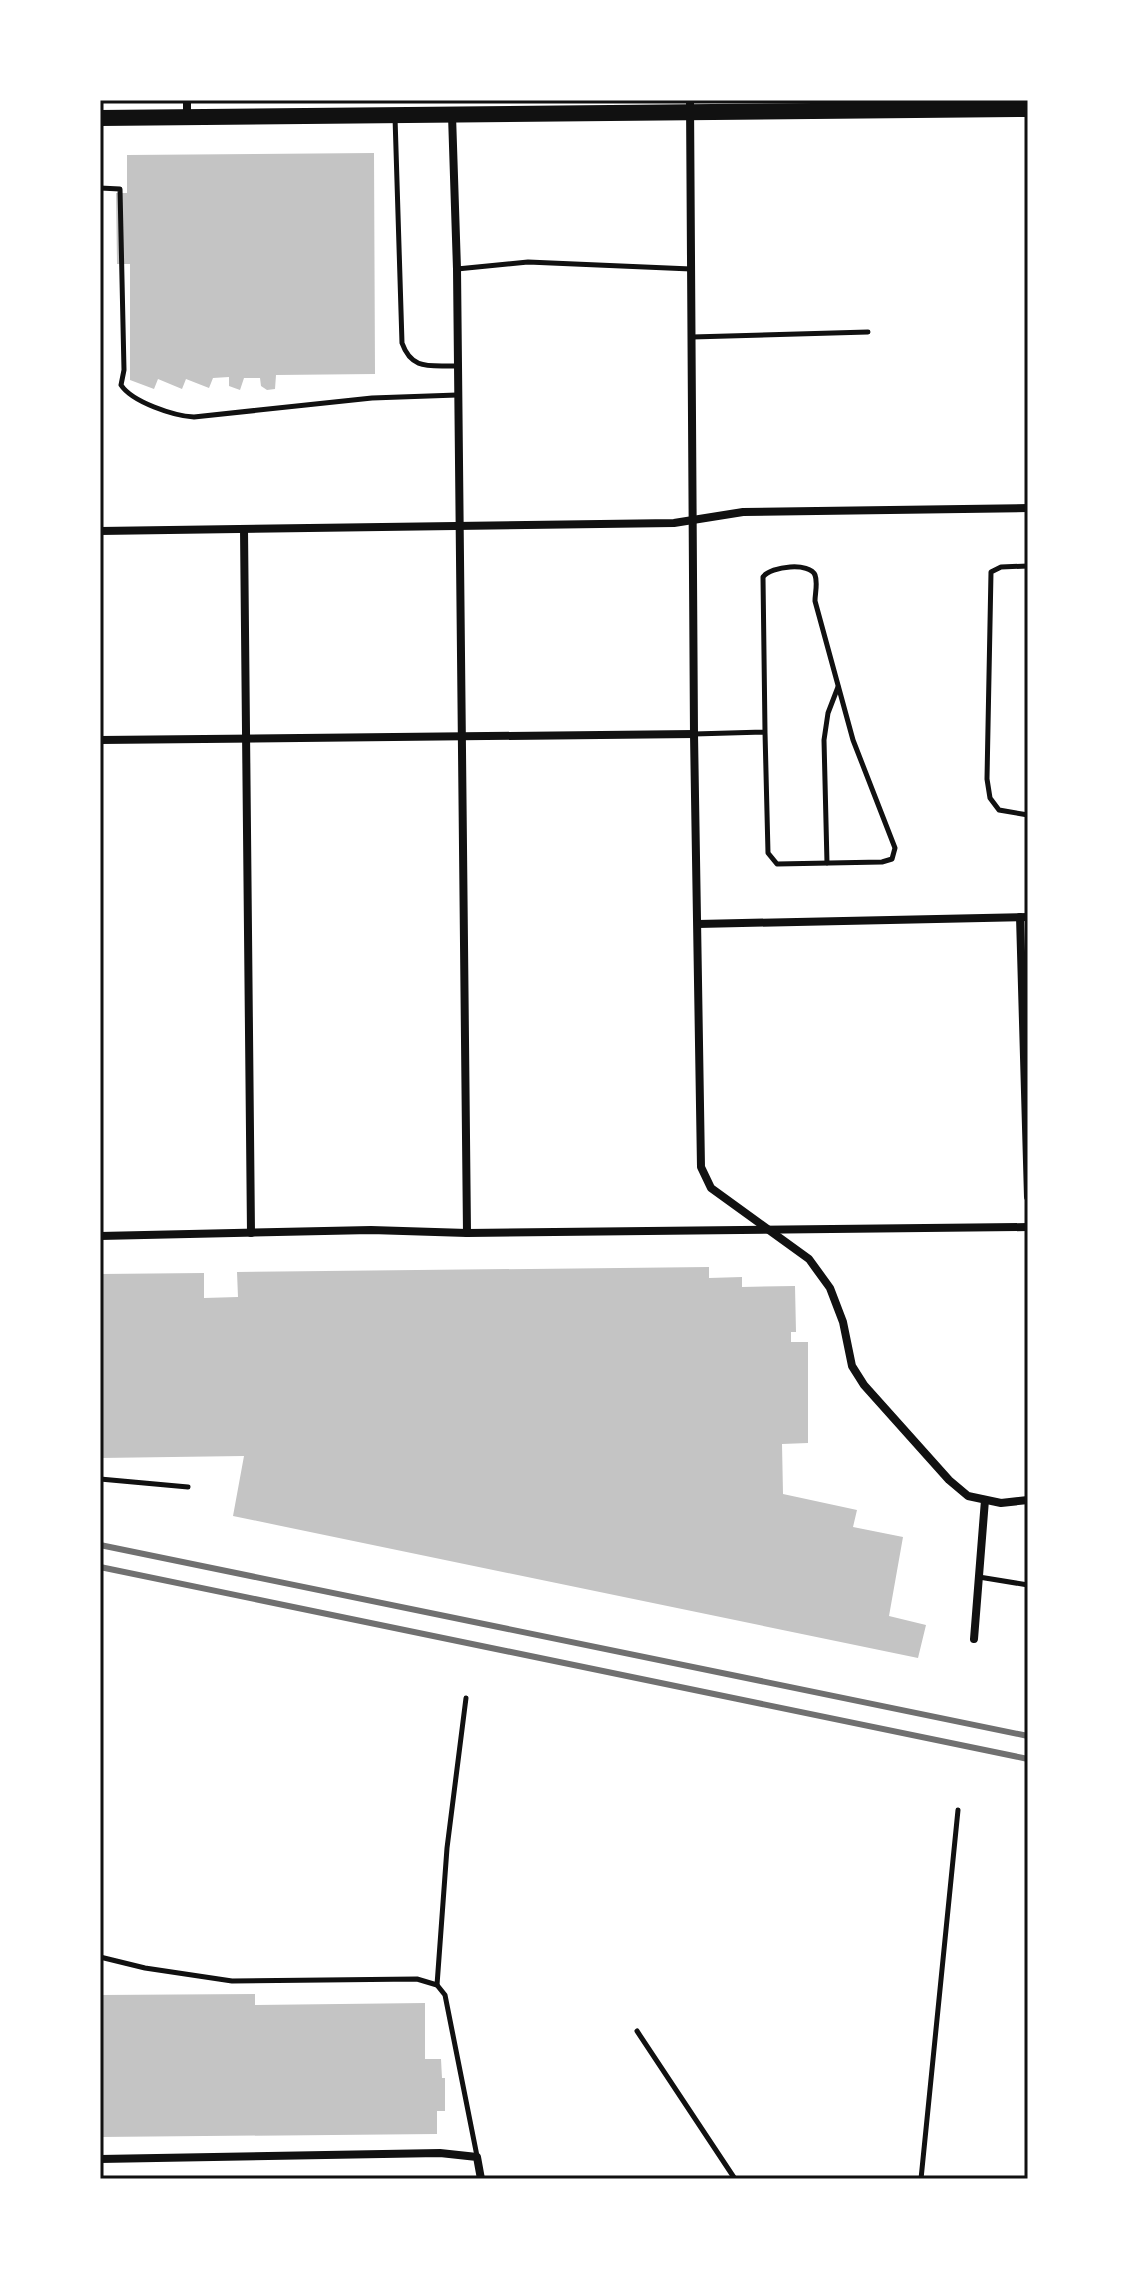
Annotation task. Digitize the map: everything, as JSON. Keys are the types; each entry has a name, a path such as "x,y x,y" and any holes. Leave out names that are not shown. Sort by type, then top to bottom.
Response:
{"main road":[{"path":"100,118 187,109 395,116 690,106 1028,109"}],"street":[{"path":"690,106 694,734 701,1167 711,1188 809,1259 830,1288 843,1322 852,1366 876,1401 949,1480 968,1496 1001,1503 1028,1500"},
{"path":"452,115 457,269 467,1233"},
{"path":"100,531 674,523 743,512 1028,508"},
{"path":"244,529 251,1233"},
{"path":"100,740 694,734"},
{"path":"698,924 1024,917 1028,1197"},
{"path":"100,1236 371,1230 467,1233 1028,1227"},
{"path":"974,1639 985,1500"},
{"path":"100,2159 440,2153 477,2157 481,2179"}],"lane":[{"path":"395,116 402,343 406,356 416,364 457,366"},
{"path":"100,188 120,189 124,355 121,385 128,393 177,416 194,417 372,398 457,395"},
{"path":"457,269 528,262 691,269"},
{"path":"692,337 868,332"},
{"path":"1028,566 1001,567 991,572 987,779 990,798 999,810 1028,815"},
{"path":"797,567 811,570 815,574 815,601 853,740 895,848 892,859 882,862 777,864 768,853 765,732 763,582 768,570 797,567"},
{"path":"827,863 824,740 828,713 838,687"},
{"path":"694,734 765,732"},
{"path":"100,1479 188,1487"},
{"path":"979,1577 1028,1585"},
{"path":"437,1985 447,1848 466,1698"},
{"path":"921,2179 958,1810"},
{"path":"100,1957 145,1968 232,1981 417,1979 437,1985 445,1995 477,2157"},
{"path":"637,2031 735,2179"}],"building":[{"path":"374,153 375,374 276,375 275,389 267,390 261,386 260,378 244,378 240,390 229,386 229,377 213,378 209,388 186,379 182,389 158,379 154,389 130,380 130,264 117,264 116,193 127,193 127,155"},
{"path":"709,1267 709,1278 742,1277 742,1287 795,1286 796,1332 791,1332 791,1342 808,1342 808,1443 782,1444 783,1494 857,1510 853,1527 903,1537 889,1616 926,1625 918,1658 233,1516 244,1456 100,1458 100,1274 204,1273 204,1298 238,1297 237,1272"},
{"path":"255,1994 255,2005 425,2003 425,2059 441,2059 442,2078 445,2078 445,2111 437,2111 437,2134 100,2137 100,1995"}],"railway":[{"path":"100,1545 1028,1736"},
{"path":"100,1567 1028,1759"}]}
